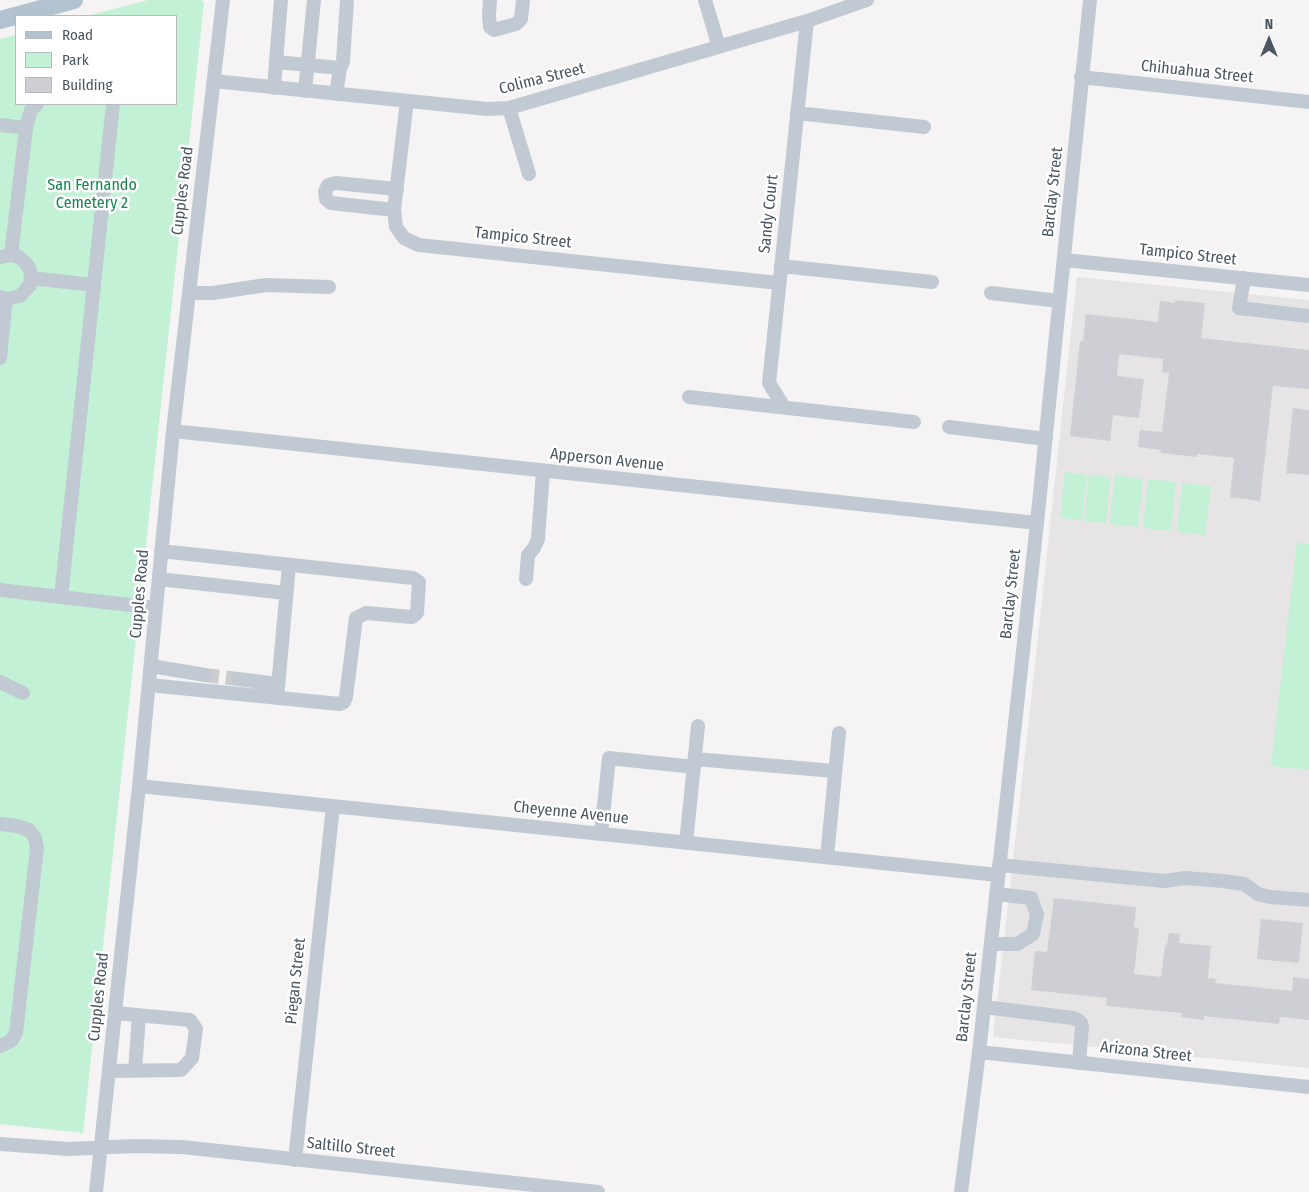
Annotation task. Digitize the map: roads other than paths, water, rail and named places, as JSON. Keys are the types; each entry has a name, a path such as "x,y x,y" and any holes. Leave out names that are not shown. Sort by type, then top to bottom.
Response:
{"main road":[{"path":"18,15 74,0"},
{"path":"0,20 15,16"}],"street":[{"name":"Cupples Road","path":"96,1192 140,786 173,431 223,0"},
{"path":"274,88 281,0"},
{"path":"305,91 314,0"},
{"path":"336,94 342,62 347,0"},
{"path":"490,0 488,16 490,26 494,30 516,24 521,20 523,0"},
{"path":"705,0 720,47"},
{"name":"Colima Street","path":"214,81 487,109 509,108 720,47 868,0"},
{"name":"Barclay Street","path":"961,1192 979,1052 1037,523 1090,0"},
{"name":"Sandy Court","path":"784,407 769,383 806,20"},
{"path":"276,62 340,68"},
{"name":"Chihuahua Street","path":"1082,77 1309,102"},
{"name":"Tampico Street","path":"408,101 394,210 396,227 404,238 419,245 779,283"},
{"path":"0,358 3,298 20,296 30,285 30,270 26,263 19,258 6,256 26,128 32,110 36,105"},
{"path":"61,597 113,105"},
{"path":"509,108 529,174"},
{"path":"797,113 924,127"},
{"path":"0,125 26,128"},
{"path":"394,210 331,203 326,199 325,192 328,186 336,183 397,189"},
{"name":"Tampico Street","path":"1064,260 1309,285"},
{"path":"781,266 932,282"},
{"path":"31,278 94,285"},
{"path":"1244,278 1239,308 1309,316"},
{"path":"189,293 213,293 266,285 329,287"},
{"path":"991,293 1060,301"},
{"path":"689,397 914,422"},
{"path":"949,427 1046,439"},
{"name":"Apperson Avenue","path":"173,431 1037,523"},
{"path":"526,579 528,555 538,539 543,471"},
{"path":"162,551 413,578 419,582 417,612 412,617 366,613 356,618 344,702 340,704 277,691 238,679"},
{"path":"277,691 289,565"},
{"path":"159,579 286,593"},
{"path":"0,590 156,608"},
{"path":"151,666 206,676"},
{"path":"0,682 23,693"},
{"path":"149,685 277,691"},
{"path":"686,843 698,726"},
{"path":"827,857 838,733"},
{"path":"601,834 609,758 834,772"},
{"name":"Cheyenne Avenue","path":"140,786 827,857 1164,882 1184,878 1223,881 1244,884 1258,894 1270,897 1309,900"},
{"name":"Piegan Street","path":"295,1160 333,806"},
{"path":"0,824 29,830 35,838 37,848 16,1033 11,1041 0,1046"},
{"path":"991,944 1017,944 1033,934 1037,914 1030,898 996,894"},
{"path":"984,1007 1078,1020 1082,1027 1079,1063"},
{"path":"109,1071 181,1070 192,1058 196,1030 190,1020 115,1013"},
{"path":"134,1071 139,1016"},
{"name":"Arizona Street","path":"979,1052 1309,1086"},
{"name":"Saltillo Street","path":"0,1144 70,1149 134,1146 182,1147 598,1192"}],"tunnel":[{"path":"205,675 238,679"}],"park label":[{"name":"San Fernando Cemetery 2","path":"92,195"}]}
